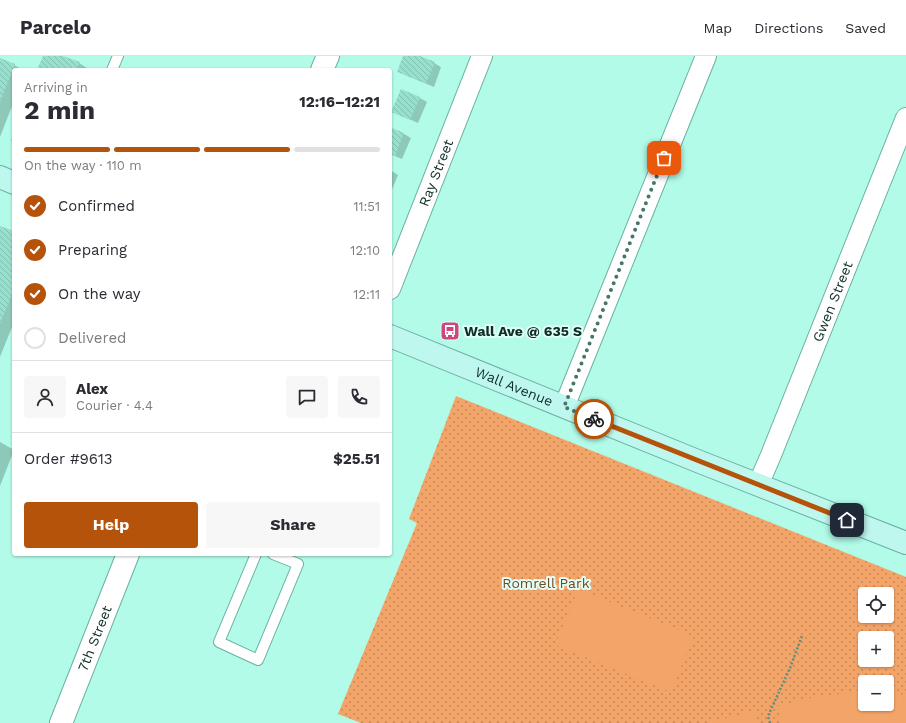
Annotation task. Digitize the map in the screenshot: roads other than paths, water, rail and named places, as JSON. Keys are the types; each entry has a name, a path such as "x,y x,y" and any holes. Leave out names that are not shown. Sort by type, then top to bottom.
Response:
{"main road":[{"path":"0,177 12,182"},
{"name":"Wall Avenue","path":"392,337 906,543"}],"street":[{"path":"323,68 328,56"},
{"name":"Ray Street","path":"392,284 482,56"},
{"path":"564,407 706,56"},
{"name":"Gwen Street","path":"758,484 906,118"},
{"name":"7th Street","path":"61,723 127,556"}],"lane":[{"path":"113,68 118,56"},
{"path":"255,556 219,642 258,660 298,564 278,556"}],"place":[{"name":"Wall Ave @ 635 S","path":"450,331"}],"park label":[{"name":"Romrell Park","path":"546,583"}]}
